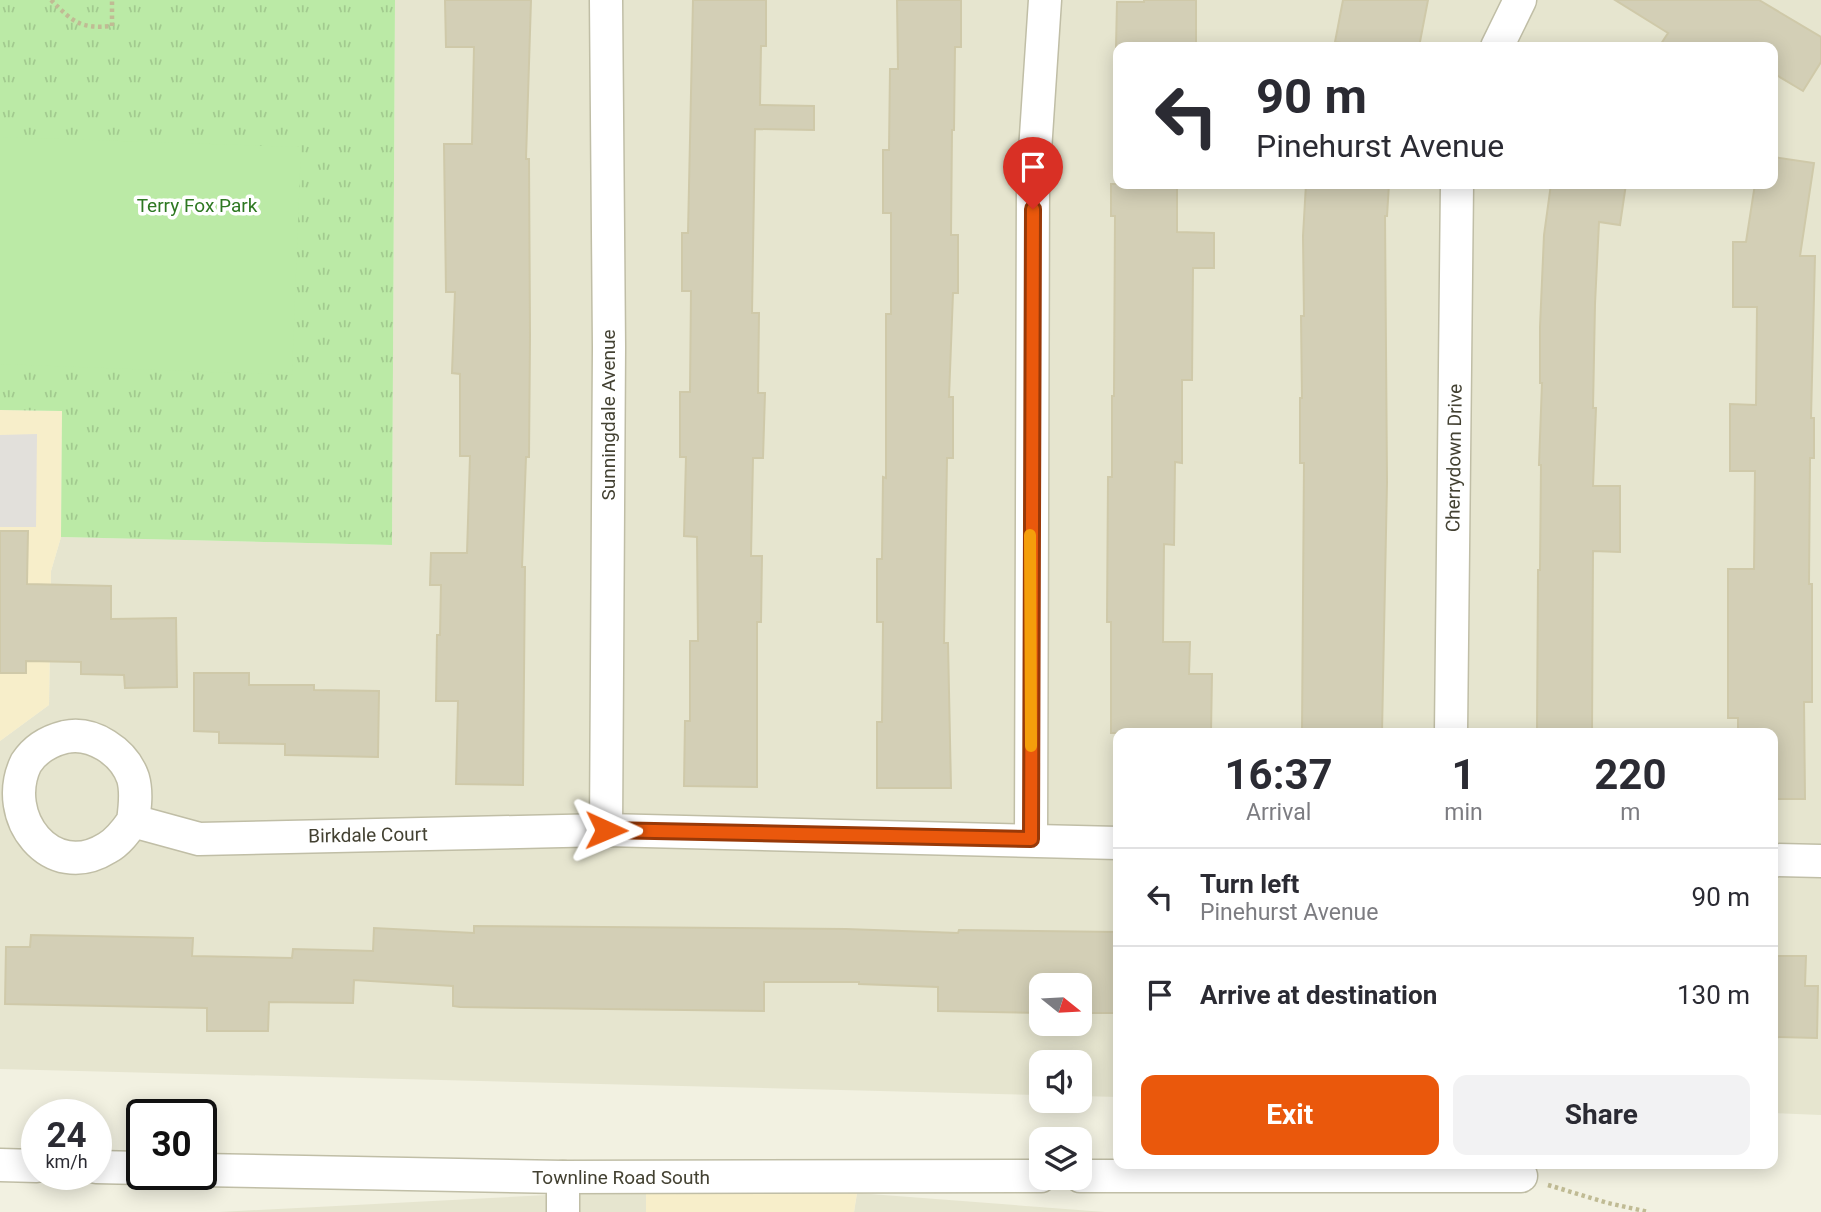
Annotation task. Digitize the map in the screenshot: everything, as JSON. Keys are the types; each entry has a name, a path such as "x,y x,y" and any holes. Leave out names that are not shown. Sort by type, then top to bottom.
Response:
{"street":[{"name":"Sunningdale Avenue","path":"606,0 609,361 606,830"},
{"path":"1031,839 1033,181 1045,0"},
{"path":"1499,42 1520,0"},
{"name":"Cherrydown Drive","path":"1451,728 1457,189"},
{"path":"68,736 88,738 108,746 123,760 133,779 133,821 123,835 108,848 91,856 72,858 53,854 11,832 16,814 14,793 19,772 39,749 68,736"},
{"name":"Birkdale Court","path":"133,821 198,839 606,830 1113,843"},
{"path":"1778,860 1821,861"},
{"path":"0,1166 21,1166"},
{"name":"Townline Road South","path":"217,1170 563,1177 1029,1176"},
{"path":"1092,1176 1455,1170 1521,1176"},
{"path":"563,1177 563,1212"}],"path":[{"path":"51,0 73,22 92,28 112,26 113,0"},
{"path":"1521,1176 1608,1203 1649,1212"}],"shaded area":[{"path":"395,0 1821,0 1821,1115 1778,1113 1778,728 1113,728 1113,1097 1092,1096 1092,1050 1029,1050 1029,1095 0,1069 0,741 49,705 51,571 61,537 392,545"},
{"path":"0,410 62,411 61,537 51,571 49,705 0,741"},
{"path":"37,434 36,527 0,527 0,435"},
{"path":"646,1190 646,1212 219,1212"},
{"path":"646,1190 857,1193 854,1212 646,1212"},
{"path":"857,1193 1105,1212 854,1212"}],"green space":[{"name":"Terry Fox Park","path":"0,0 395,0 392,545 61,537 62,411 0,410"},
{"path":"0,137 301,147 292,375 0,364"}],"building":[{"path":"445,0 531,0 526,159 529,159 530,335 529,457 526,457 522,567 525,567 523,785 456,784 458,701 436,701 441,585 430,585 431,553 467,553 470,456 460,456 460,374 452,373 455,292 446,292 444,144 472,144 474,47 446,47"},
{"path":"693,0 766,0 766,46 761,46 760,105 814,106 814,130 755,129 752,313 759,313 758,393 765,393 763,458 753,458 751,556 762,556 761,622 757,622 757,787 684,786 685,721 690,721 690,641 698,641 697,537 684,536 686,457 680,457 680,392 690,392 691,291 682,291 682,233 688,233"},
{"path":"897,0 961,0 961,47 955,47 952,130 951,235 958,235 958,293 953,293 949,397 953,397 953,458 947,458 944,643 948,643 951,788 877,788 877,722 882,722 883,622 877,622 877,559 882,559 883,477 886,478 886,314 891,314 891,213 883,213 883,150 889,150 890,69 898,69"},
{"path":"1196,0 1196,42 1116,42 1117,2"},
{"path":"1343,0 1428,0 1420,42 1335,42"},
{"path":"1615,0 1759,0 1821,37 1821,62 1803,91 1778,76 1778,42 1662,42 1668,33"},
{"path":"1778,158 1814,163 1800,256 1815,256 1811,418 1814,418 1814,458 1810,458 1809,584 1812,584 1812,702 1804,702 1805,799 1778,799 1778,728 1738,728 1738,718 1728,718 1728,569 1754,569 1755,471 1730,471 1730,404 1756,405 1757,307 1733,307 1733,242 1746,242 1754,189 1778,189"},
{"path":"1111,184 1113,189 1177,189 1177,232 1214,233 1214,268 1193,268 1192,380 1182,380 1182,463 1175,462 1174,545 1164,544 1163,642 1190,642 1189,674 1212,674 1211,728 1113,728 1111,733 1111,622 1107,622 1108,477 1112,477 1115,216 1111,216"},
{"path":"1306,189 1389,189 1385,216 1387,482 1382,728 1302,728 1304,463 1300,463 1300,398 1301,316 1304,316"},
{"path":"1550,189 1625,189 1620,225 1599,222 1595,304 1593,408 1596,408 1593,486 1620,486 1620,552 1593,551 1592,728 1537,728 1542,383 1540,327 1544,235"},
{"path":"0,531 28,531 27,584 111,586 111,619 176,618 177,687 125,688 124,675 81,674 81,662 26,661 26,673 0,673"},
{"path":"194,673 249,673 249,685 314,685 314,690 379,691 378,757 285,755 285,744 219,743 219,732 194,731"},
{"path":"474,926 846,929 958,933 959,930 1113,932 1113,1013 1092,1013 1092,973 1029,973 1029,1013 938,1011 938,987 859,982 764,982 764,1011 460,1007 453,1006 453,986 354,980 353,1003 269,1002 268,1031 207,1031 207,1008 5,1004 6,947 30,947 31,935 193,938 192,956 292,958 293,949 373,951 374,928 474,933"},
{"path":"1778,956 1806,956 1805,986 1818,986 1817,1038 1778,1037"}],"slow traffic":[{"path":"1030,535 1031,746"}],"route":[{"path":"606,830 1031,839 1033,209"}]}
